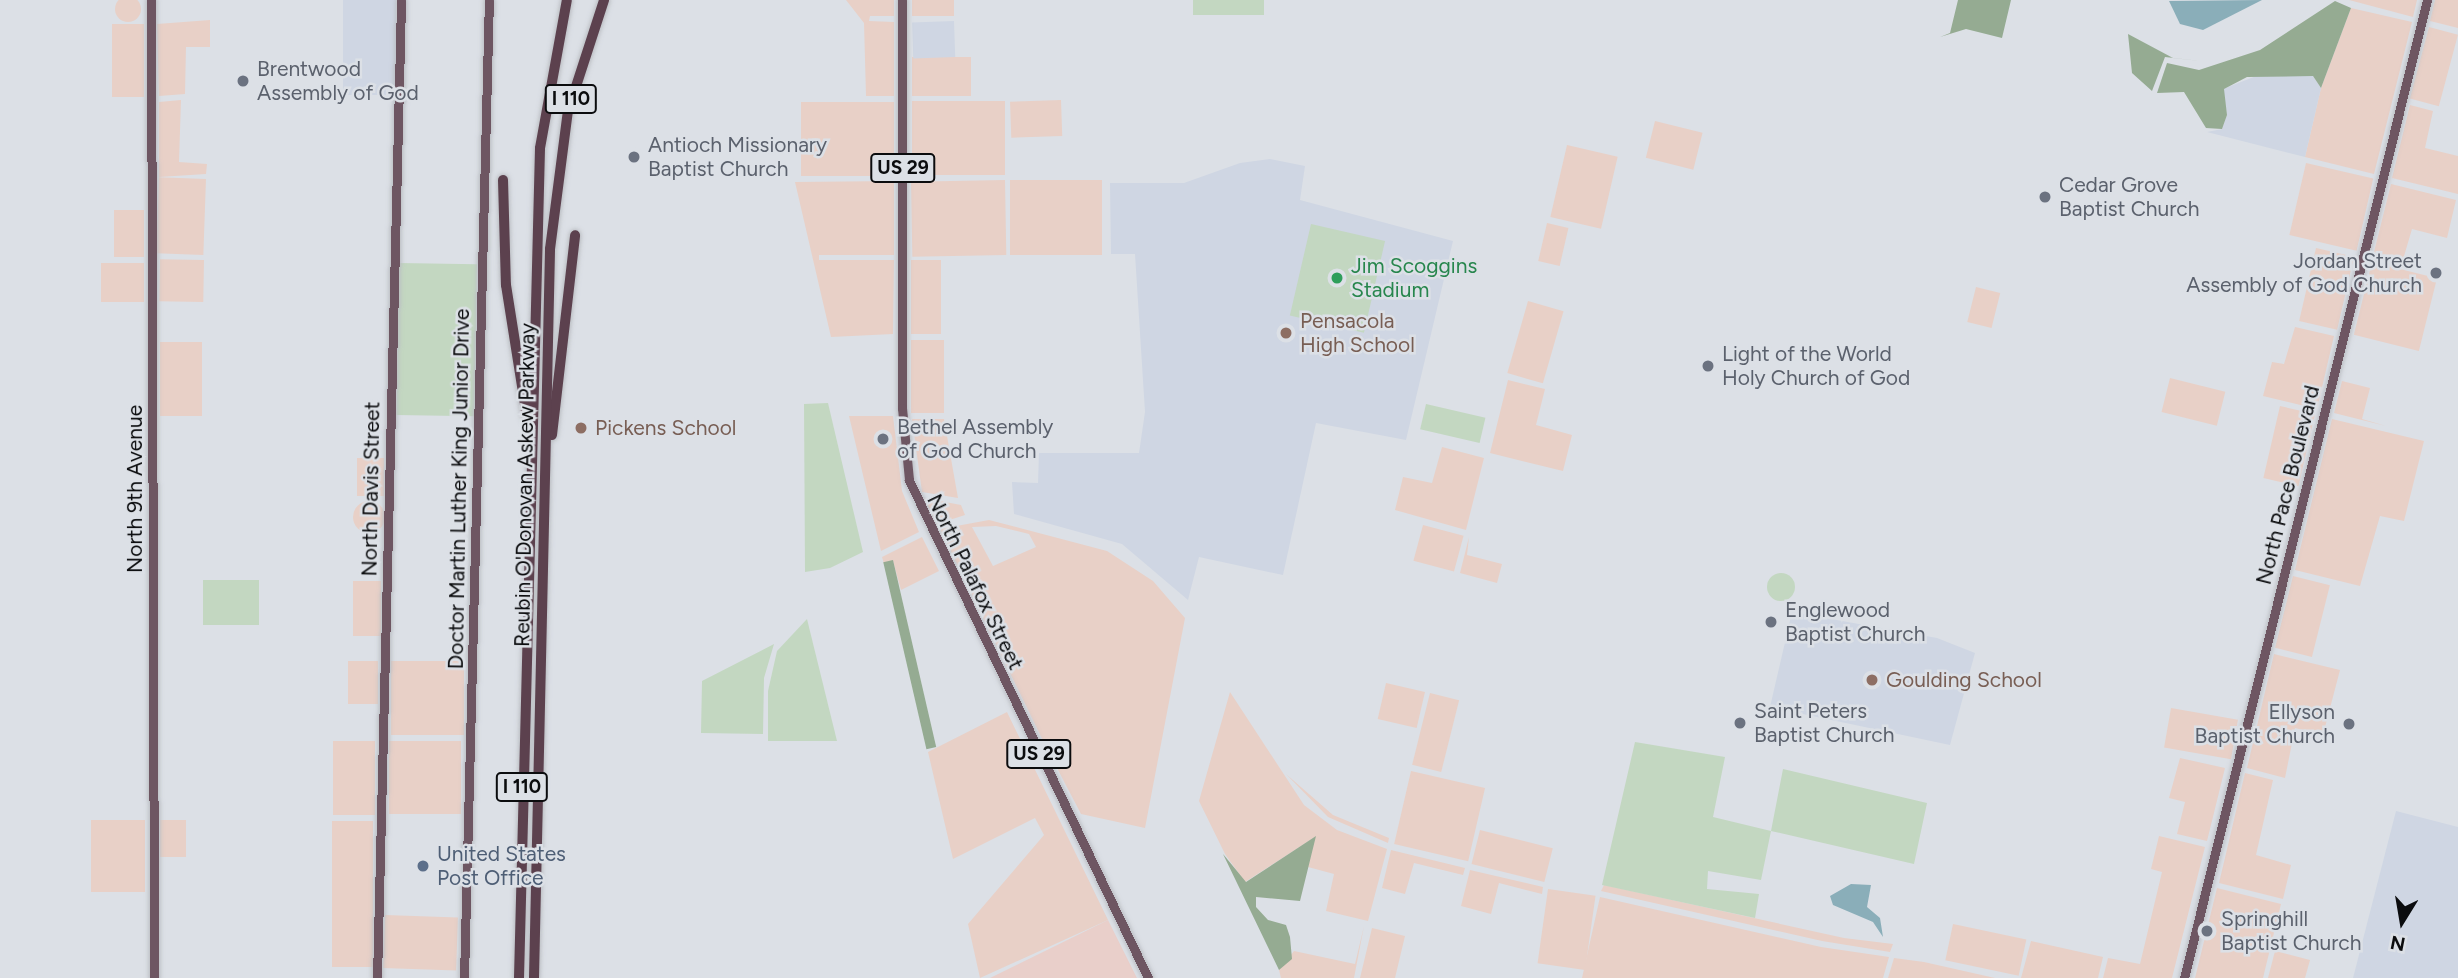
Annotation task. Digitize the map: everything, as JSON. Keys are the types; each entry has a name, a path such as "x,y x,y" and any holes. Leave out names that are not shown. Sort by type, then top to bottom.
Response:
{"highway":[{"name":"Reubin O'Donovan Askew Parkway","path":"519,978 538,202 543,112 567,0"},
{"name":"Reubin O'Donovan Askew Parkway","path":"534,978 541,596 554,202 568,111 604,0"},
{"path":"503,180 506,285 532,445"},
{"path":"544,507 575,235"}],"main road":[{"name":"North 9th Avenue","path":"151,0 153,978"},
{"name":"North Davis Street","path":"377,978 401,0"},
{"name":"Doctor Martin Luther King Junior Drive","path":"464,978 489,0"},
{"name":"North Palafox Street","path":"902,0 902,408 909,480 1148,978"},
{"name":"North Pace Boulevard","path":"2184,978 2427,0"}],"shaded area":[{"path":"128,-4 137,0 141,9 137,18 128,22 119,18 115,9 119,0"},
{"path":"343,0 396,0 396,95 343,95"},
{"path":"846,0 894,0 894,16 870,16 869,21 894,22 894,96 866,96 864,23"},
{"path":"912,0 954,0 954,16 912,16"},
{"path":"2349,0 2417,0 2413,17"},
{"path":"2435,0 2458,0 2458,28 2430,21"},
{"path":"2351,8 2412,22 2374,174 2305,157 2321,88"},
{"path":"210,20 210,47 186,47 185,94 159,96 157,24"},
{"path":"954,21 955,57 913,58 912,22"},
{"path":"112,24 144,24 144,97 112,97"},
{"path":"2429,27 2458,35 2439,106 2410,98"},
{"path":"912,57 971,57 971,96 912,96"},
{"path":"2259,75 2313,76 2321,88 2305,157 2207,132 2222,129 2227,115 2223,89"},
{"path":"181,100 179,162 207,164 206,174 159,177 159,102"},
{"path":"1061,100 1062,136 1011,138 1010,102"},
{"path":"912,101 1005,101 1005,175 912,175"},
{"path":"801,102 894,102 894,176 801,176"},
{"path":"2410,105 2433,111 2425,148 2458,156 2458,194 2392,178"},
{"path":"1655,121 1703,133 1693,170 1646,158"},
{"path":"1567,145 1618,157 1601,229 1550,217"},
{"name":"Pensacola High School","path":"1270,159 1305,166 1300,200 1453,241 1406,440 1316,423 1283,575 1199,557 1188,600 1122,544 1014,514 1012,482 1038,483 1039,453 1139,453 1145,412 1135,254 1111,254 1110,183 1184,183 1240,163"},
{"path":"2306,163 2373,179 2357,251 2289,235"},
{"path":"159,177 206,179 203,255 156,253"},
{"path":"1005,180 1006,255 912,257 911,182"},
{"path":"1010,180 1102,180 1102,255 1010,255"},
{"path":"894,181 894,255 819,255 819,260 894,260 893,334 831,337 795,182"},
{"path":"2391,184 2456,200 2447,238 2412,229 2402,263 2373,256"},
{"path":"114,210 144,210 144,257 114,257"},
{"path":"1547,223 1568,228 1560,266 1538,261"},
{"path":"2316,248 2354,257 2337,330 2299,321"},
{"path":"160,259 204,260 203,302 159,301"},
{"path":"911,260 941,260 941,334 911,334"},
{"path":"2372,262 2437,278 2419,351 2354,335"},
{"path":"101,263 144,263 144,302 101,302"},
{"path":"1976,287 2000,293 1992,328 1967,322"},
{"path":"1528,301 1564,311 1543,383 1507,373"},
{"path":"2295,327 2334,336 2317,409 2263,396 2272,362 2284,364"},
{"path":"911,340 944,340 944,413 911,413"},
{"path":"160,342 202,342 202,416 160,416"},
{"path":"2170,378 2225,392 2217,426 2162,412"},
{"path":"1508,380 1545,389 1536,425 1572,435 1563,471 1490,453"},
{"path":"2342,381 2370,388 2362,419 2386,426 2334,413"},
{"path":"2280,406 2315,414 2298,486 2263,478"},
{"path":"849,416 893,416 902,491 919,532 881,551"},
{"path":"912,419 944,419 958,498 922,492"},
{"path":"2332,419 2424,441 2404,521 2380,516 2360,586 2295,570"},
{"path":"1442,447 1484,458 1466,530 1395,510 1403,477 1432,483"},
{"path":"357,458 384,458 384,496 357,496"},
{"path":"924,498 961,505 965,515 937,524"},
{"path":"369,501 380,506 385,517 380,528 369,533 358,528 353,517 358,506"},
{"path":"989,520 1107,551 1153,581 1185,618 1145,828 1081,814 940,529","holes":["996,526 1029,534 1036,547 993,566 972,527"]},
{"path":"1423,525 1464,536 1454,572 1413,561"},
{"path":"922,537 939,571 901,590 893,561 884,564 882,557"},
{"path":"1469,537 1467,555 1502,564 1497,583 1460,573"},
{"path":"2293,576 2330,585 2312,657 2275,648"},
{"path":"353,581 381,581 381,636 353,636"},
{"name":"Goulding School","path":"1792,612 1937,638 1975,653 1950,745 1770,707"},
{"path":"2274,654 2340,670 2323,735 2295,728 2285,778 2247,768"},
{"path":"348,661 378,661 378,704 348,704"},
{"path":"391,661 464,661 464,735 391,735"},
{"path":"1386,683 1425,692 1417,728 1378,719"},
{"path":"1230,692 1304,805 1337,830 1387,849 1368,921 1326,911 1334,874 1308,867 1315,837 1245,882 1225,854 1199,801"},
{"path":"1430,693 1459,700 1441,772 1412,765"},
{"path":"2171,708 2238,720 2231,759 2164,747"},
{"path":"1007,712 1108,920 980,978 968,924 1044,835 1035,818 953,859 928,752"},
{"path":"333,741 375,741 375,815 333,815"},
{"path":"389,741 461,741 461,814 389,814"},
{"path":"2180,758 2225,768 2207,841 2177,834 2185,802 2169,798"},
{"path":"1411,771 1485,788 1468,861 1394,844"},
{"path":"2245,773 2273,780 2256,855 2291,865 2283,899 2219,883"},
{"path":"1286,774 1333,815 1389,838 1388,843 1328,817"},
{"path":"2396,811 2458,827 2458,978 2353,978"},
{"path":"91,820 145,820 145,892 91,892"},
{"path":"160,820 186,820 186,857 160,857"},
{"path":"332,821 373,821 373,967 332,967"},
{"path":"1480,830 1553,848 1544,882 1472,864"},
{"path":"2159,836 2205,847 2172,978 2103,978 2108,958 2140,964 2162,872 2151,869"},
{"path":"1391,850 1465,868 1463,875 1414,863 1405,894 1382,888"},
{"path":"1470,870 1543,887 1542,894 1499,883 1491,914 1461,906"},
{"path":"1604,885 1844,938 1893,944 1890,952 1822,941 1601,891"},
{"path":"2217,888 2281,904 2263,978 2195,978"},
{"path":"1548,889 1596,896 1585,970 1538,963"},
{"path":"1600,897 1821,947 1889,957 1883,978 1582,978"},
{"path":"385,915 458,918 456,971 383,968"},
{"path":"1108,920 1137,978 990,978"},
{"path":"1953,924 2026,940 2019,976 1945,960"},
{"path":"1364,926 1354,978 1281,978 1279,970 1294,951 1355,964"},
{"path":"1372,928 1405,936 1395,978 1360,978"},
{"path":"2031,941 2103,957 2098,978 2021,978"},
{"path":"2275,951 2310,960 2305,978 2268,978"},
{"path":"1894,958 1924,962 1995,978 1888,978"}],"green space":[{"path":"1193,0 1264,0 1264,15 1193,15"},
{"path":"1958,0 2011,0 2002,38 1966,29 1940,37 1950,33"},
{"path":"2335,1 2351,8 2321,88 2313,76 2247,77 2224,89 2227,115 2222,129 2206,128 2184,92 2157,93 2167,63 2199,70 2260,50"},
{"path":"2128,34 2173,58 2165,57 2152,91 2132,73"},
{"name":"Jim Scoggins Stadium","path":"1311,224 1385,241 1364,333 1290,316"},
{"path":"399,263 477,264 474,416 396,415"},
{"path":"828,403 863,552 830,568 805,572 804,404"},
{"path":"1426,404 1485,418 1480,443 1420,429"},
{"path":"893,560 936,747 926,749 883,562"},
{"path":"1781,573 1791,577 1795,587 1791,597 1781,601 1771,597 1767,587 1771,577"},
{"path":"203,580 259,580 259,625 203,625"},
{"path":"807,619 837,741 768,741 768,691 777,651"},
{"path":"774,644 764,678 763,734 701,733 702,681"},
{"path":"1635,742 1725,757 1713,817 1771,831 1761,880 1708,871 1707,889 1759,894 1755,918 1602,885"},
{"path":"1783,769 1927,803 1914,864 1771,831"},
{"path":"1316,836 1300,901 1256,897 1256,907 1268,920 1286,925 1290,937 1292,959 1279,970 1223,854 1246,882"}],"water":[{"path":"2262,0 2203,30 2180,24 2169,1"},
{"path":"1851,884 1871,885 1867,907 1880,918 1883,937 1873,922 1833,905 1830,896"}],"place":[{"name":"Brentwood Assembly of God","path":"243,81"},
{"name":"Antioch Missionary Baptist Church","path":"634,157"},
{"name":"Cedar Grove Baptist Church","path":"2045,197"},
{"name":"Jordan Street Assembly of God Church","path":"2436,273"},
{"name":"Jim Scoggins Stadium","path":"1337,278"},
{"name":"Pensacola High School","path":"1286,333"},
{"name":"Light of the World Holy Church of God","path":"1708,366"},
{"name":"Pickens School","path":"581,428"},
{"name":"Bethel Assembly of God Church","path":"883,439"},
{"name":"Englewood Baptist Church","path":"1771,622"},
{"name":"Goulding School","path":"1872,680"},
{"name":"Saint Peters Baptist Church","path":"1740,723"},
{"name":"Ellyson Baptist Church","path":"2349,724"},
{"name":"United States Post Office","path":"423,866"},
{"name":"Springhill Baptist Church","path":"2207,931"}]}
